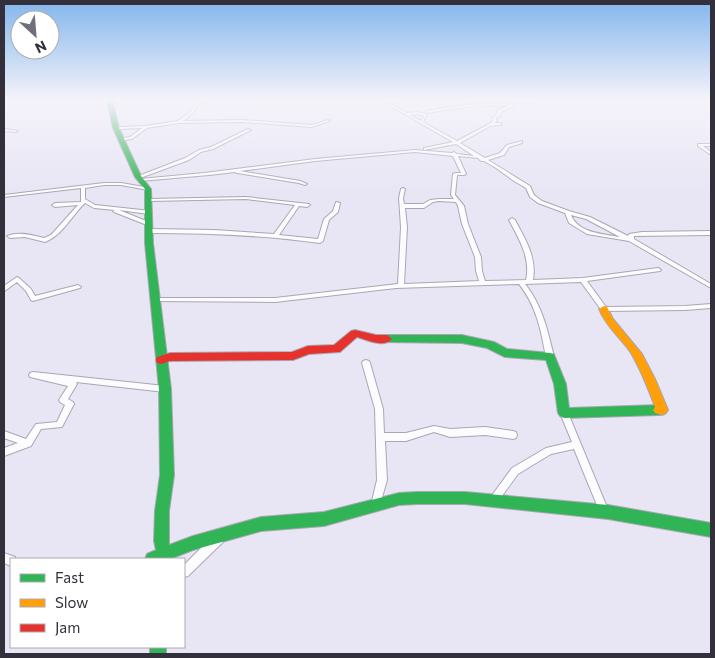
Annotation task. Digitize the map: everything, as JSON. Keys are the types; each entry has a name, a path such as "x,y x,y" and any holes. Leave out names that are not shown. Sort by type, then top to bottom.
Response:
{"street":[{"path":"117,131 148,194 160,360 165,389 167,475 161,541 163,556 222,535 261,524 324,519 399,499 417,498 493,500 604,512 711,530"},
{"path":"124,139 142,131"},
{"path":"139,178 187,159 200,151 240,136 247,131"},
{"path":"434,131 457,143 476,157 500,168 510,177 528,188 532,196 540,202 588,218 631,240 711,286"},
{"path":"206,174 314,160 415,151 457,143 480,131"},
{"path":"483,160 502,154 508,146 521,142"},
{"path":"457,143 453,154 464,174 455,174 453,195 461,206 465,224 478,258 483,284"},
{"path":"711,145 699,145 711,154"},
{"path":"415,151 476,157"},
{"path":"139,178 236,172 305,184"},
{"path":"4,196 114,183 148,194 246,198 307,205"},
{"path":"83,186 85,202"},
{"path":"401,286 404,227 401,198 403,189"},
{"path":"402,206 424,206 432,201 439,200 456,201"},
{"path":"55,205 85,202 106,208 149,212"},
{"path":"10,236 25,236 45,240 53,236 85,202"},
{"path":"106,208 149,227 276,235 320,241 327,219 335,212 338,203"},
{"path":"276,235 298,204"},
{"path":"567,212 571,222 589,233 631,240"},
{"path":"512,220 530,256 532,272 529,282"},
{"path":"631,240 631,236 642,234 711,233"},
{"path":"156,300 275,300 401,286 583,280 658,270"},
{"path":"4,289 17,279 29,290 33,299 78,287"},
{"path":"564,413 662,410 636,353 629,342 612,328 604,309 583,280"},
{"path":"521,282 530,293 535,304 560,384 564,413 604,512"},
{"path":"604,309 711,306"},
{"path":"160,360 179,357 293,356 308,350 336,349 355,333 376,339 462,339 490,345 505,353 550,357"},
{"path":"366,363 379,410 382,480 376,505"},
{"path":"4,452 28,443 39,426 59,425 70,404 63,400 73,384 32,374 165,389"},
{"path":"380,437 406,437 434,429 450,433 484,431 513,435"},
{"path":"4,434 28,443"},
{"path":"493,500 520,467 549,451 577,445"},
{"path":"185,571 222,535"}],"traffic: fast":[{"path":"117,131 138,177 148,189 149,243 165,389 167,475 162,511 161,541 164,553 163,558"},
{"path":"387,339 462,339 490,345 505,353 550,357 560,384 564,413 659,410"},
{"path":"155,558 193,543 261,524 324,519 399,499 417,498 465,498 608,512 711,530"},
{"path":"158,648 158,654"}],"traffic: slow":[{"path":"604,309 609,320 634,350 642,364 662,410 659,410"}],"traffic: jam":[{"path":"161,360 170,357 293,356 308,350 336,349 355,333 376,339 387,339"}]}
